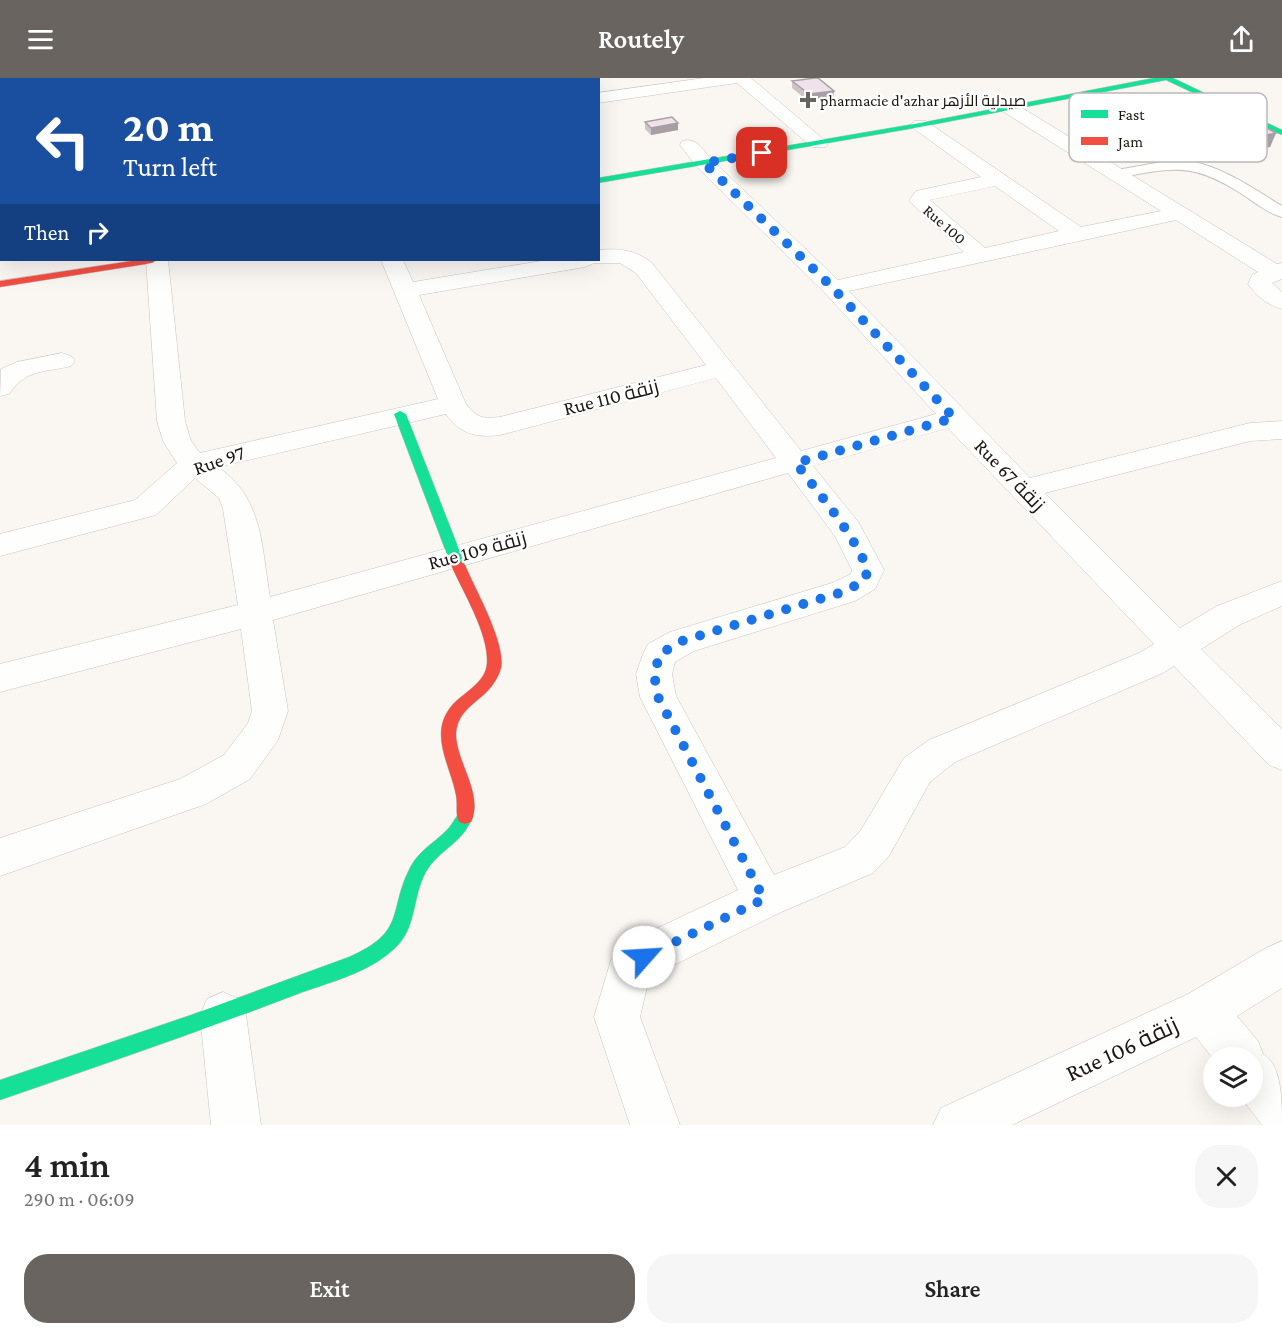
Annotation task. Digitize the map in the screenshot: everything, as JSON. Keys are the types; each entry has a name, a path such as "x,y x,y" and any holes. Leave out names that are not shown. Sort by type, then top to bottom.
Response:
{"street":[{"path":"600,98 740,78 819,143"},
{"path":"1084,93 1166,78 1198,93"},
{"path":"600,179 692,150 819,143 1069,96"},
{"path":"1008,107 1069,145"},
{"path":"777,130 822,123"},
{"path":"920,125 1077,234"},
{"path":"1267,126 1282,133"},
{"name":"Rue 67 زنقة","path":"692,150 833,288 954,418 1282,754"},
{"path":"1097,162 1278,271"},
{"name":"Rue 100","path":"981,255 919,201 923,195 999,179"},
{"path":"833,288 1181,213"},
{"path":"600,257 622,255 633,258 644,268 848,531 862,554 868,570 864,581 843,592 682,641 660,654 654,674 658,697 764,899"},
{"path":"0,284 146,261"},
{"path":"0,857 192,792 237,767 265,729 270,711 242,521 237,504 218,480 193,464 177,442 171,421 157,261"},
{"name":"Rue 110 زنقة","path":"392,261 453,404 468,424 482,428 500,426 722,369"},
{"path":"405,290 579,261"},
{"path":"1278,271 1260,280 1260,284 1282,302"},
{"path":"0,388 6,377 20,369 62,361"},
{"name":"Rue 97","path":"0,545 145,508 193,464 400,414 453,404"},
{"path":"0,1090 223,1015 369,955 393,937 404,915 412,885 423,862 459,829 465,819 466,807 449,741 449,726 459,708 489,681 495,663 493,649 454,556 400,414"},
{"name":"Rue 109 زنقة","path":"0,678 256,613 954,418"},
{"path":"1024,489 1250,432 1282,430"},
{"path":"655,1125 617,1017 627,975 644,957 764,899 859,860 875,843 917,770 942,751 1151,663 1229,615 1282,593"},
{"name":"Rue 106 زنقة","path":"958,1125 1204,1010 1282,963"},
{"path":"1204,1010 1233,1047"},
{"path":"223,1015 236,1125"},
{"path":"1263,1086 1282,1111"}],"lane":[{"path":"1116,174 1175,165 1193,165 1215,173 1282,212"}],"building":[{"path":"818,78 834,91 809,94 792,81"},
{"path":"672,117 678,123 651,128 645,122"},
{"path":"1267,128 1276,133 1267,135"}],"traffic: fast":[{"path":"1087,93 1165,78"},
{"path":"1167,78 1198,93"},
{"path":"600,181 1069,96"},
{"path":"1267,126 1282,133"},
{"path":"400,414 458,565"},
{"path":"0,1090 229,1011 351,965 374,954 384,947 399,930 413,881 422,863 457,831 465,817"}],"traffic: jam":[{"path":"0,284 146,261"},
{"path":"458,565 486,630 494,655 492,673 480,689 463,703 450,721 449,738 464,794 465,817"}],"place":[{"name":"pharmacie d'azhar صيدلية الأزهر","path":"808,100"}],"route":[{"path":"644,957 764,899 658,697 654,674 660,654 682,641 843,592 864,581 868,570 862,554 848,531 796,463 954,418 833,288 704,163 762,153"}]}
